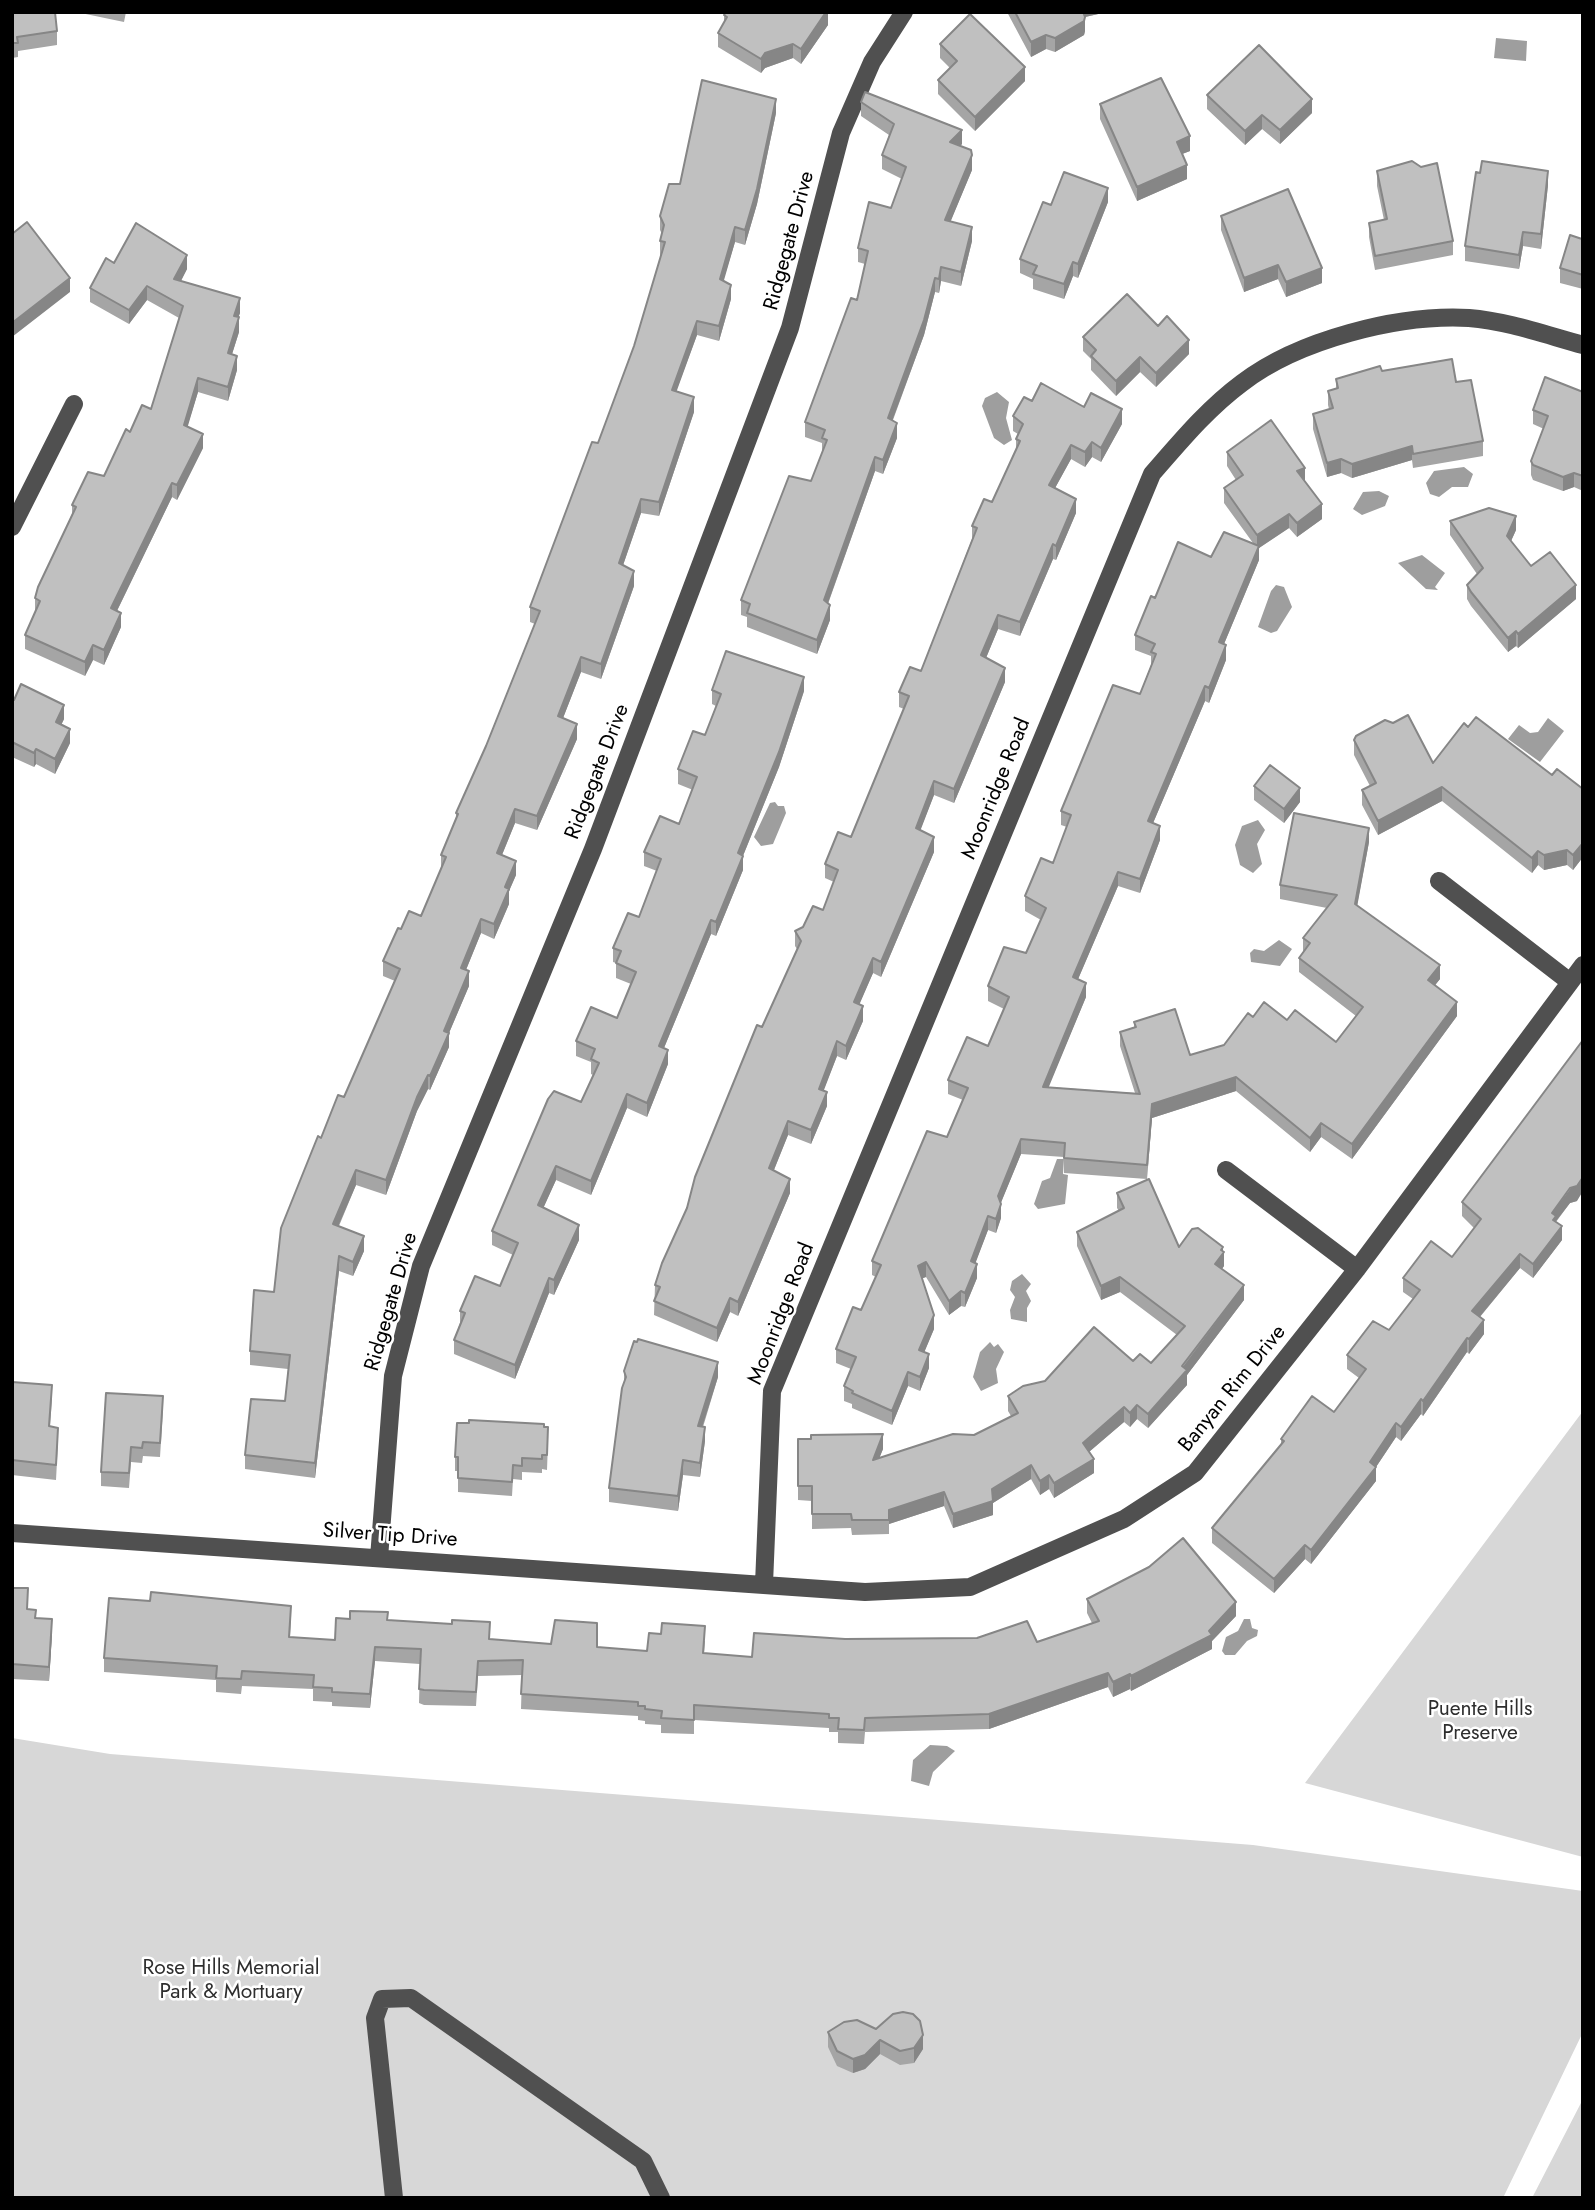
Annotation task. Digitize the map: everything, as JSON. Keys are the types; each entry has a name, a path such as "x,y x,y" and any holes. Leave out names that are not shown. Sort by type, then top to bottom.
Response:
{"street":[{"name":"Ridgegate Drive","path":"379,1558 393,1376 421,1266 593,849 790,328 841,133 872,62 904,12"},
{"name":"Moonridge Road","path":"764,1584 772,1391 1152,474 1196,423 1243,382 1315,344 1410,318 1471,318 1583,345"},
{"path":"12,527 74,404"},
{"path":"1439,881 1570,982"},
{"name":"Banyan Rim Drive","path":"764,1584 865,1592 970,1587 1124,1519 1195,1473 1357,1269 1583,965"},
{"path":"1226,1170 1357,1269"},
{"name":"Silver Tip Drive","path":"12,1533 764,1584"},
{"path":"394,2198 375,2018 382,1999 411,1998 643,2161 661,2198"}],"green space":[{"name":"Puente Hills Preserve","path":"1583,1411 1583,1857 1305,1783"},
{"name":"Rose Hills Memorial Park & Mortuary","path":"12,1738 110,1754 1253,1845 1583,1891 1583,2032 1503,2198 12,2198"},
{"path":"1583,2099 1583,2198 1532,2198"}],"shaded area":[{"path":"1496,38 1527,41 1526,61 1494,58"},
{"path":"997,392 1009,402 1006,418 1012,440 1004,445 994,438 982,406 985,398"},
{"path":"1464,467 1473,474 1468,487 1452,487 1439,497 1430,494 1426,483 1434,471"},
{"path":"1379,491 1389,496 1385,506 1362,515 1353,509 1363,492"},
{"path":"1422,555 1445,573 1435,587 1438,590 1426,589 1398,563"},
{"path":"1276,585 1284,587 1292,607 1277,631 1271,633 1258,627 1271,591"},
{"path":"1548,718 1564,731 1540,762 1508,739 1519,725 1530,733 1538,732"},
{"path":"775,802 778,806 784,806 786,813 773,844 761,846 754,837 770,803"},
{"path":"1258,820 1265,830 1257,844 1262,864 1253,873 1240,865 1235,845 1242,826"},
{"path":"1279,940 1292,949 1280,966 1251,962 1250,953 1254,949 1264,951"},
{"path":"1057,1159 1064,1159 1063,1174 1068,1175 1065,1204 1038,1209 1034,1204 1042,1181 1050,1178"},
{"path":"1022,1274 1031,1284 1026,1291 1031,1301 1027,1308 1027,1322 1011,1319 1010,1310 1015,1297 1010,1290 1012,1281"},
{"path":"990,1342 994,1347 998,1344 1004,1352 996,1369 998,1383 981,1391 973,1377 980,1352"},
{"path":"1244,1619 1250,1619 1252,1628 1258,1630 1257,1636 1247,1641 1235,1655 1225,1655 1222,1651 1226,1637 1238,1631"},
{"path":"930,1745 947,1746 955,1751 933,1772 929,1786 911,1781 913,1760"}],"building":[{"path":"12,12 55,12 57,31 17,37 18,43 12,43"},
{"path":"726,12 826,12 801,49 793,44 765,53 761,59 718,33 727,17 724,15"},
{"path":"1015,12 1083,12 1085,17 1084,21 1055,38 1046,35 1031,42"},
{"path":"970,14 1025,67 975,117 938,80 957,61 940,44"},
{"path":"1259,45 1312,99 1280,130 1262,115 1245,131 1207,95"},
{"path":"1161,78 1190,136 1177,142 1187,165 1137,187 1100,104"},
{"path":"702,80 776,99 757,189 745,230 735,227 720,279 731,285 719,326 697,321 672,390 694,397 659,502 641,499 619,563 634,571 601,664 581,657 558,716 577,724 537,816 515,809 497,853 516,861 505,887 509,889 494,924 481,919 461,968 469,971 444,1031 449,1033 430,1076 428,1075 417,1097 386,1180 356,1170 333,1224 364,1236 353,1262 339,1256 315,1463 245,1455 251,1399 285,1401 290,1355 250,1351 254,1290 274,1292 281,1228 318,1136 321,1138 338,1095 344,1097 400,969 383,961 409,911 421,916 446,857 441,855 458,814 456,813 540,611 530,607 592,442 598,443 634,346 665,242 660,241 664,225 660,216 669,184 680,184"},
{"path":"865,92 962,130 950,142 971,150 972,155 945,220 972,227 961,272 941,267 939,279 935,278 924,320 888,418 897,423 883,460 875,457 824,600 830,605 817,640 747,613 750,604 741,600 789,476 811,481 827,440 822,438 825,430 805,422 851,298 857,300 868,251 858,248 869,202 891,208 906,167 882,155 894,124 861,102"},
{"path":"1412,161 1421,167 1437,163 1453,241 1375,256 1369,223 1387,219 1377,171"},
{"path":"1482,161 1548,171 1541,234 1523,232 1519,255 1465,246 1476,172 1480,173"},
{"path":"1064,172 1108,188 1078,264 1073,262 1064,284 1033,274 1037,266 1020,259 1043,202 1051,205"},
{"path":"1288,189 1322,268 1286,282 1278,265 1244,278 1221,216"},
{"path":"27,222 70,278 12,323 12,234"},
{"path":"136,223 187,255 174,279 240,298 234,316 239,317 228,353 237,356 228,387 198,378 184,425 203,434 177,485 172,483 111,608 121,613 104,650 93,645 85,662 25,635 40,601 35,598 38,587 76,507 72,505 88,472 104,476 126,429 130,432 142,405 151,409 183,306 147,286 129,310 90,288 106,258 114,263"},
{"path":"1570,235 1582,239 1583,237 1583,275 1560,268"},
{"path":"1127,294 1158,326 1167,316 1189,340 1156,373 1140,357 1116,381 1091,356 1096,350 1083,337"},
{"path":"1452,359 1456,382 1471,380 1483,441 1413,454 1412,446 1352,464 1341,459 1327,463 1313,414 1333,408 1328,391 1338,388 1336,379 1380,366 1382,371"},
{"path":"1545,377 1583,392 1583,476 1574,473 1563,477 1533,465 1531,461 1548,416 1533,410"},
{"path":"1041,383 1084,407 1091,393 1122,409 1101,448 1092,442 1085,452 1071,445 1049,485 1076,499 1056,546 1053,544 1020,622 998,615 981,655 1005,668 954,789 934,781 916,828 934,837 881,962 873,958 854,1002 863,1006 846,1046 837,1041 819,1089 827,1092 811,1130 788,1121 769,1168 790,1179 738,1302 730,1298 717,1328 654,1301 660,1287 655,1285 662,1263 687,1208 695,1177 757,1025 762,1027 801,941 795,931 803,927 813,906 823,910 838,870 825,864 838,832 851,837 909,696 899,692 910,667 921,671 977,528 972,526 984,499 992,502 1020,441 1016,439 1023,424 1013,416 1024,397 1032,401"},
{"path":"1271,420 1305,468 1297,471 1322,504 1297,523 1289,514 1257,535 1224,488 1243,475 1227,452"},
{"path":"1489,508 1516,516 1507,536 1531,566 1550,552 1576,585 1518,634 1516,631 1508,638 1467,585 1483,568 1450,521"},
{"path":"1224,532 1259,546 1219,642 1226,645 1209,688 1205,686 1148,821 1160,826 1140,879 1118,872 1073,977 1086,983 1043,1087 1140,1094 1120,1032 1136,1027 1134,1022 1175,1009 1190,1055 1224,1045 1248,1013 1253,1017 1264,1002 1287,1020 1295,1010 1336,1042 1363,1007 1299,958 1310,943 1303,938 1337,895 1280,885 1294,813 1369,828 1355,904 1440,965 1428,980 1457,1002 1352,1144 1321,1123 1310,1138 1236,1077 1152,1104 1147,1165 1064,1158 1065,1143 1021,1139 998,1196 1001,1204 996,1219 988,1216 971,1261 977,1264 965,1293 961,1291 949,1301 926,1262 918,1266 934,1315 919,1350 929,1354 920,1377 908,1372 892,1411 852,1393 853,1391 844,1386 856,1357 836,1349 853,1307 861,1310 881,1265 872,1261 927,1131 947,1137 968,1088 948,1080 967,1037 988,1046 1009,997 988,986 1004,947 1026,953 1046,908 1025,896 1041,858 1053,863 1071,815 1061,811 1113,685 1140,694 1156,654 1151,652 1155,644 1135,635 1151,596 1155,598 1178,542 1211,557"},
{"path":"726,651 804,677 779,752 738,853 743,856 716,922 711,920 659,1046 668,1050 647,1103 627,1094 591,1181 556,1166 538,1205 579,1225 554,1280 549,1278 515,1365 454,1340 465,1313 460,1311 475,1276 500,1286 518,1243 492,1231 548,1099 554,1091 581,1102 599,1063 591,1059 595,1049 576,1041 591,1007 617,1018 636,972 616,963 621,951 613,948 628,913 639,917 661,859 644,852 660,816 679,824 697,777 678,769 693,731 705,735 721,694 712,690"},
{"path":"21,684 64,705 56,722 70,729 55,759 36,749 34,753 12,742 12,700"},
{"path":"1408,715 1433,763 1464,723 1468,727 1476,717 1552,775 1557,769 1583,789 1583,843 1573,855 1567,850 1544,855 1538,851 1532,858 1442,787 1378,821 1362,790 1376,783 1354,740 1356,736 1385,720 1393,723"},
{"path":"1270,765 1300,788 1284,809 1254,786"},
{"path":"1583,1040 1583,1177 1577,1186 1570,1188 1552,1213 1556,1216 1553,1220 1562,1226 1533,1264 1520,1254 1472,1311 1484,1320 1469,1339 1467,1338 1423,1401 1421,1399 1401,1427 1396,1423 1370,1462 1376,1467 1311,1550 1305,1545 1274,1579 1212,1528 1284,1441 1281,1439 1312,1396 1334,1412 1366,1369 1347,1355 1373,1321 1389,1330 1420,1290 1403,1278 1431,1241 1452,1257 1481,1219 1462,1202"},
{"path":"1149,1179 1179,1247 1192,1229 1198,1228 1223,1247 1221,1250 1224,1252 1215,1264 1244,1285 1182,1366 1187,1370 1148,1414 1137,1405 1130,1413 1124,1407 1083,1443 1094,1459 1054,1483 1049,1475 1040,1481 1031,1465 992,1489 993,1501 953,1514 944,1492 889,1510 889,1520 852,1520 851,1514 812,1514 812,1486 798,1486 798,1439 811,1439 811,1435 883,1434 873,1460 953,1434 974,1435 1018,1413 1008,1396 1023,1386 1045,1381 1094,1327 1133,1361 1140,1354 1151,1363 1185,1326 1120,1277 1101,1286 1077,1232 1124,1208 1117,1193"},
{"path":"638,1339 718,1362 698,1426 705,1427 700,1463 683,1460 678,1496 609,1488 622,1388 626,1377 624,1371 634,1341 637,1342"},
{"path":"12,1382 52,1385 49,1426 58,1428 56,1465 12,1460"},
{"path":"106,1393 163,1396 160,1443 143,1442 142,1448 131,1447 129,1473 101,1472"},
{"path":"469,1420 544,1424 544,1427 548,1427 547,1455 542,1455 542,1459 522,1458 522,1466 513,1465 512,1482 458,1478 458,1457 455,1457 457,1423 469,1423"},
{"path":"1183,1538 1236,1602 1209,1631 1212,1635 1131,1676 1130,1674 1113,1682 1108,1673 989,1714 865,1718 864,1730 838,1729 839,1718 829,1718 829,1714 694,1705 694,1720 661,1718 662,1711 645,1709 645,1706 638,1706 638,1702 521,1694 523,1660 478,1661 476,1692 424,1690 419,1689 421,1649 375,1647 370,1694 332,1692 332,1688 313,1687 314,1675 242,1671 241,1679 216,1678 217,1666 104,1658 109,1598 150,1601 151,1592 291,1606 289,1637 335,1640 336,1618 350,1619 350,1611 388,1612 387,1620 452,1624 452,1620 490,1622 489,1639 551,1644 555,1620 597,1623 597,1647 647,1651 649,1633 661,1634 662,1623 705,1626 703,1653 752,1657 754,1633 845,1639 977,1638 1027,1621 1037,1642 1099,1621 1087,1599 1149,1567"},
{"path":"12,1588 28,1588 27,1609 36,1610 35,1618 52,1619 49,1667 12,1664"},
{"path":"893,2014 913,2014 920,2021 923,2035 914,2048 900,2051 880,2040 865,2055 853,2059 837,2051 828,2032 844,2022 857,2020 876,2029"}]}
